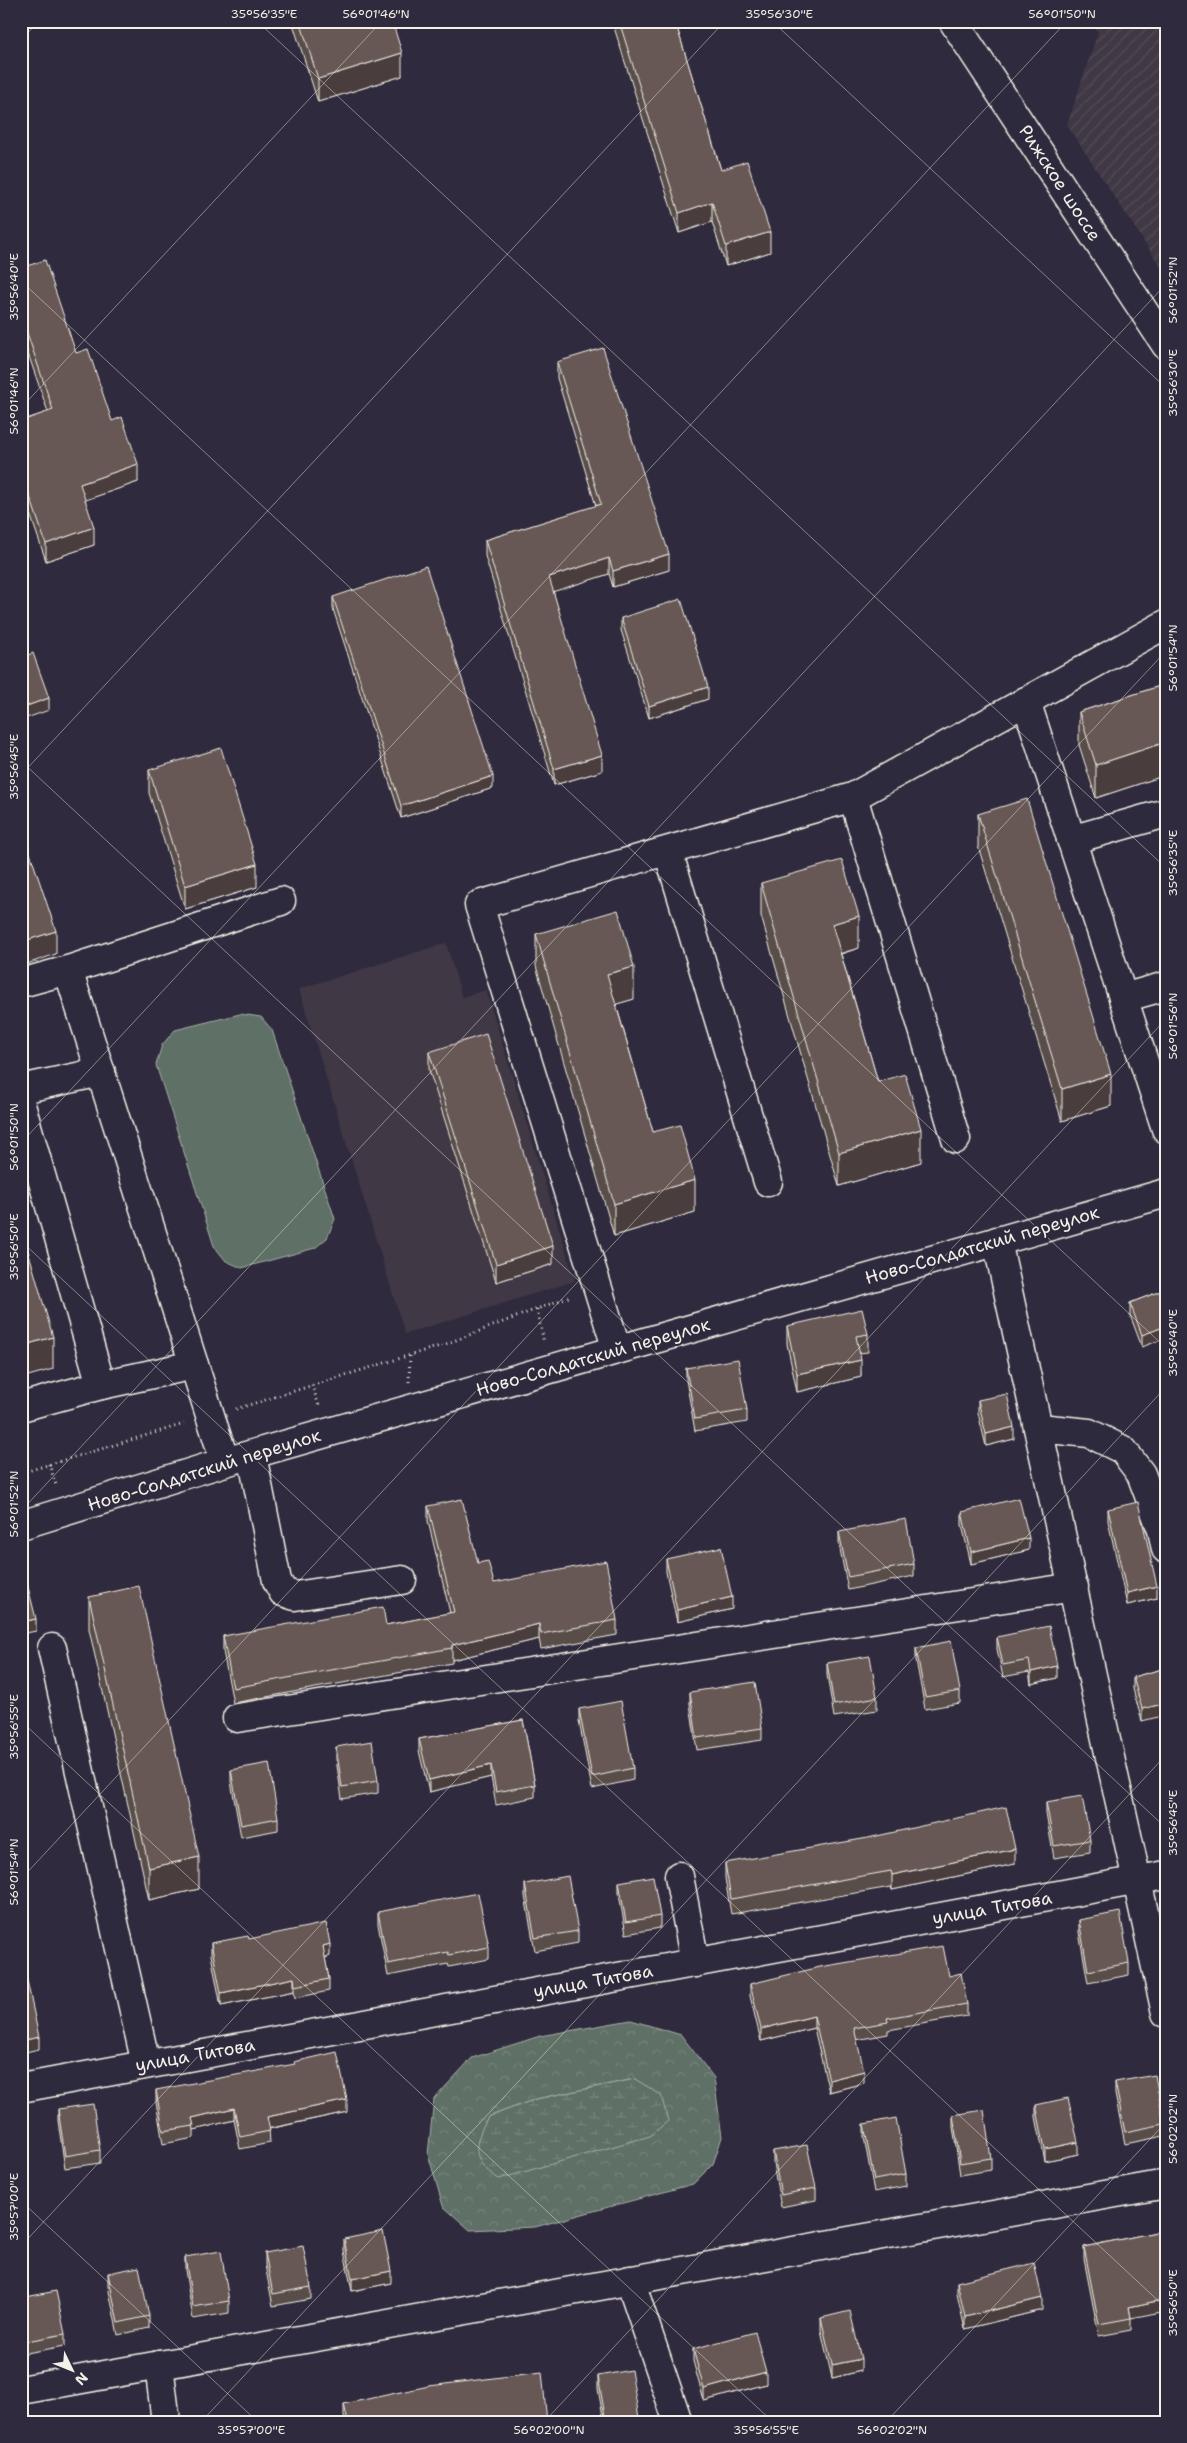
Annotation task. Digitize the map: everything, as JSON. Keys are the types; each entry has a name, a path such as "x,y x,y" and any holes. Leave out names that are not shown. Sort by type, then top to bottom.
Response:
{"street":[{"name":"Рижское шоссе","path":"953,21 1166,345"},
{"path":"617,1350 479,905 853,797 1166,624"},
{"path":"1026,701 1166,1129"},
{"path":"853,797 956,1139"},
{"path":"1072,840 1166,812"},
{"path":"668,851 768,1182"},
{"path":"21,983 68,970 281,901"},
{"path":"68,970 225,1462"},
{"path":"1123,998 1166,986"},
{"path":"21,1090 101,1072"},
{"path":"21,1105 101,1385"},
{"name":"Ново-Солдатский переулок","path":"21,1525 225,1462 1166,1192"},
{"path":"997,1241 1074,1587 1135,1882 1166,2013"},
{"path":"21,1407 101,1385 194,1365"},
{"path":"1039,1428 1089,1433 1123,1450 1159,1501 1166,1548"},
{"path":"252,1455 277,1581 283,1592 295,1596 402,1580"},
{"path":"237,1718 1074,1587"},
{"path":"52,1648 146,2064"},
{"name":"улица Титова","path":"21,2088 1166,1875"},
{"path":"679,1876 695,1963"},
{"path":"21,2390 1166,2184"},
{"path":"630,2280 678,2422"},
{"path":"158,2365 166,2422"}],"path":[{"path":"21,1473 443,1345 597,1286"},
{"path":"537,1309 550,1370"}],"shaded area":[{"path":"1092,21 1166,21 1166,275 1067,125 1098,32"},
{"path":"446,943 462,997 486,990 575,1281 405,1334 299,989"}],"green space":[{"path":"240,1014 261,1017 272,1030 335,1219 327,1238 315,1248 242,1268 226,1261 214,1246 156,1065 162,1045 175,1030"},
{"path":"631,2020 681,2035 714,2078 722,2137 713,2164 693,2184 535,2227 470,2230 443,2206 428,2154 434,2099 472,2058 540,2036","holes":["635,2079 488,2117 536,2099"]},
{"path":"635,2079 661,2095 668,2121 650,2136 499,2179 483,2166 479,2159 477,2144 488,2117 536,2099"}],"building":[{"path":"300,21 392,21 402,53 318,79"},
{"path":"619,21 675,21 721,170 747,161 770,232 726,246 712,202 679,213"},
{"path":"45,260 76,353 88,349 112,421 122,417 138,464 80,484 94,527 46,544 21,470 21,421 53,410 21,315 21,268"},
{"path":"603,348 669,554 613,571 609,558 549,577 602,755 554,769 485,540 601,504 557,362"},
{"path":"426,566 493,776 401,806 333,597"},
{"path":"681,599 708,687 649,706 621,618"},
{"path":"33,653 49,698 21,708 21,658"},
{"path":"1166,684 1166,742 1096,765 1079,712"},
{"path":"221,748 257,864 185,886 149,770"},
{"path":"1027,799 1111,1074 1062,1089 978,814"},
{"path":"21,826 56,931 21,942"},
{"path":"842,860 859,916 832,924 878,1082 905,1074 921,1129 839,1153 761,883"},
{"path":"618,910 634,967 607,974 653,1132 680,1125 695,1180 614,1204 536,934"},
{"path":"486,1034 553,1246 496,1264 429,1052"},
{"path":"21,1226 53,1337 21,1346"},
{"path":"1166,1289 1166,1326 1142,1335 1130,1303"},
{"path":"862,1309 868,1334 856,1336 861,1360 797,1374 787,1326"},
{"path":"738,1359 747,1410 695,1419 686,1368"},
{"path":"1007,1394 1014,1427 986,1434 978,1400"},
{"path":"1019,1498 1029,1538 971,1552 962,1512"},
{"path":"462,1499 478,1563 488,1561 494,1583 606,1561 617,1620 541,1634 539,1624 452,1645 452,1648 233,1688 223,1636 383,1607 386,1625 454,1612 428,1506"},
{"path":"1138,1502 1157,1586 1127,1593 1108,1509"},
{"path":"906,1519 914,1564 848,1577 839,1532"},
{"path":"721,1547 732,1597 677,1610 666,1559"},
{"path":"26,1579 36,1619 21,1622 21,1580"},
{"path":"139,1586 199,1857 149,1868 89,1597"},
{"path":"1049,1626 1057,1666 1031,1672 1029,1660 1003,1665 997,1637"},
{"path":"951,1641 960,1691 925,1697 916,1648"},
{"path":"870,1656 877,1697 834,1705 827,1663"},
{"path":"1166,1668 1166,1703 1142,1709 1133,1677"},
{"path":"755,1682 762,1728 697,1738 690,1692"},
{"path":"621,1701 633,1768 592,1777 579,1709"},
{"path":"523,1720 535,1785 496,1792 491,1765 429,1780 419,1739"},
{"path":"372,1741 378,1781 342,1787 336,1747"},
{"path":"269,1763 278,1818 241,1825 231,1770"},
{"path":"1163,1779 1166,1779 1166,1800"},
{"path":"1082,1796 1090,1840 1054,1846 1046,1802"},
{"path":"1006,1807 1015,1849 892,1875 891,1871 731,1899 725,1863 868,1838"},
{"path":"568,1876 578,1931 535,1938 525,1884"},
{"path":"653,1876 660,1916 626,1922 619,1882"},
{"path":"478,1893 489,1947 449,1955 448,1952 388,1964 378,1912"},
{"path":"1120,1912 1129,1963 1088,1971 1079,1920"},
{"path":"326,1923 330,1944 323,1946 329,1979 295,1986 294,1978 221,1993 211,1943 248,1936 249,1939"},
{"path":"943,1946 949,1976 961,1973 967,2004 887,2018 888,2022 854,2028 864,2071 829,2080 814,2016 761,2029 750,1984 820,1967"},
{"path":"24,1966 39,2037 21,2041 21,1967"},
{"path":"337,2052 347,2100 267,2117 270,2131 240,2137 234,2108 192,2118 194,2126 163,2131 156,2090 295,2064 294,2062"},
{"path":"1155,2075 1164,2124 1125,2132 1115,2082"},
{"path":"1068,2098 1078,2142 1045,2149 1036,2105"},
{"path":"93,2104 100,2150 65,2156 58,2109"},
{"path":"984,2110 991,2158 960,2163 953,2115"},
{"path":"896,2118 906,2174 874,2180 864,2124"},
{"path":"807,2145 816,2188 781,2195 773,2151"},
{"path":"1166,2230 1166,2299 1129,2307 1131,2318 1099,2324 1084,2247"},
{"path":"383,2231 391,2271 352,2279 344,2239"},
{"path":"303,2246 311,2287 273,2294 265,2253"},
{"path":"221,2251 229,2301 193,2307 185,2257"},
{"path":"1034,2263 1042,2298 965,2317 957,2282"},
{"path":"139,2267 149,2316 118,2323 108,2273"},
{"path":"56,2291 65,2334 21,2342 21,2298"},
{"path":"850,2311 861,2359 832,2365 821,2318"},
{"path":"755,2332 766,2372 704,2389 693,2349"},
{"path":"631,2370 639,2418 606,2422 598,2376"},
{"path":"542,2372 547,2422 348,2422 344,2404 429,2386"}]}
